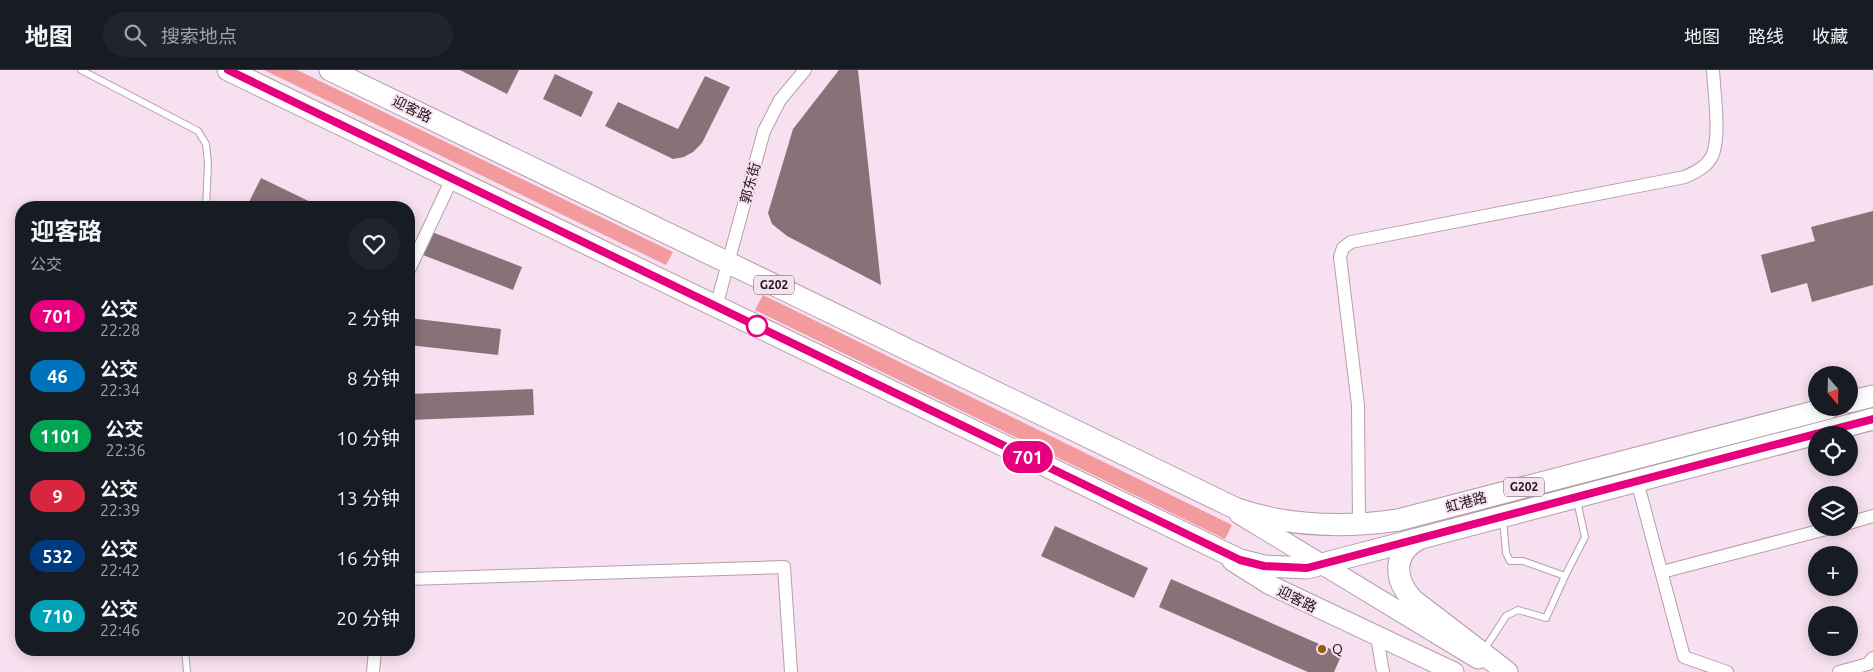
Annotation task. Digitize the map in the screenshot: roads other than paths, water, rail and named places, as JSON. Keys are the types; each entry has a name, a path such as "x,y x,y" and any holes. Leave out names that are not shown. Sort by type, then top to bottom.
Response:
{"highway":[{"name":"迎客路","path":"228,70 1208,545"},
{"name":"迎客路","path":"330,70 1217,500"},
{"path":"1858,400 1873,396"},
{"name":"虹港路","path":"1217,500 1236,509 1264,518 1322,524 1359,524 1398,520 1808,413"},
{"name":"虹港路","path":"1208,545 1240,560 1264,566 1307,568 1873,419"},
{"path":"1419,539 1409,544 1403,551 1400,560 1398,571 1405,591 1413,600 1505,672"}],"main road":[{"name":"迎客路","path":"1217,500 1441,638 1505,672"},
{"name":"迎客路","path":"1208,545 1270,586 1454,672"}],"street":[{"name":"郭东街","path":"716,307 764,131 780,100 805,70"},
{"path":"1359,524 1358,405 1340,256 1343,248 1351,242 1685,177 1701,168 1712,157 1716,142 1712,70"},
{"path":"415,257 452,179"},
{"path":"1637,481 1684,657 1727,672"},
{"path":"1858,520 1873,516"},
{"path":"1662,572 1808,534"},
{"path":"415,579 784,567 790,672"},
{"path":"1377,637 1383,672"},
{"path":"373,672 374,656"},
{"path":"1839,672 1868,664 1873,658"}],"lane":[{"path":"81,70 198,131 206,144 206,201"},
{"path":"1482,653 1506,616 1518,610 1546,618 1585,537 1577,497"},
{"path":"1503,516 1506,553 1510,561 1523,561 1565,576"},
{"path":"186,656 187,672"}],"place":[{"name":"Q","path":"1322,649"}]}
